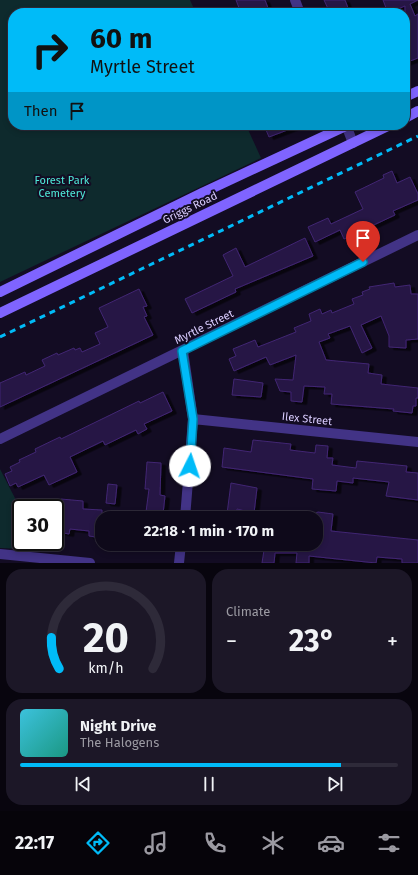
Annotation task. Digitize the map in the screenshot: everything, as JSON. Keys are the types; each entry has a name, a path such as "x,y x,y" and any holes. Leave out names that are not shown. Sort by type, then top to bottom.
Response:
{"main road":[{"name":"Griggs Road","path":"0,292 131,230 202,193 335,130"},
{"name":"Griggs Road","path":"0,313 380,130"},
{"path":"131,230 138,246"}],"street":[{"path":"348,130 353,143"},
{"name":"Myrtle Street","path":"0,439 418,235"},
{"path":"182,351 193,419 186,511"},
{"name":"Ilex Street","path":"193,419 418,442"},
{"path":"178,563 180,551"},
{"path":"0,554 90,563"}],"green space":[{"name":"Forest Park Cemetery","path":"0,0 190,0 194,8 8,8 8,130 248,130 261,158 0,282"},
{"path":"0,469 15,499 12,499 12,549 0,548"}],"building":[{"path":"236,0 265,0 268,8 239,8"},
{"path":"324,0 345,0 348,8 328,8"},
{"path":"383,0 418,0 410,4 415,16 418,14 418,58 410,61 410,8 405,8 405,6 400,8 386,8"},
{"path":"266,130 287,130 269,137"},
{"path":"392,171 397,183 410,177 418,194 418,200 393,211 395,215 344,239 340,230 315,242 308,227 328,218 331,224 363,209 355,192 384,178 383,175"},
{"path":"305,238 313,256 235,289 236,292 192,313 185,299 233,276 223,255 236,248 245,267"},
{"path":"394,283 395,287 410,285 411,294 418,294 418,339 406,340 406,348 389,347 389,336 381,316 361,325 372,348 362,353 350,326 328,334 330,338 319,342 326,360 369,364 368,373 382,375 381,384 418,388 418,398 416,398 416,406 413,406 412,413 393,411 394,409 331,404 332,394 324,394 325,387 304,386 302,402 291,401 291,392 280,391 275,379 293,380 296,355 270,365 266,357 234,371 229,359 236,356 233,349 255,340 258,347 296,332 294,328 311,321 309,314 320,309 322,314 331,310 332,313 354,304 352,299 363,295 362,292 370,289 369,287"},
{"path":"139,289 147,306 143,307 147,316 144,317 153,335 0,407 0,383 25,372 26,375 45,366 42,360 57,353 58,355 74,348 75,350 80,348 82,352 100,344 95,333 108,327 99,308"},
{"path":"234,379 263,383 261,397 232,395"},
{"path":"163,392 172,411 144,424 147,429 138,434 136,430 105,445 103,441 70,457 77,472 49,485 44,475 18,487 16,483 10,486 5,474 12,471 10,467 20,462 19,460 36,452 35,449 60,437 61,439 139,401 140,403"},
{"path":"253,440 291,444 290,450 315,453 316,445 328,446 327,458 333,458 332,465 356,468 357,461 407,466 406,472 418,473 418,500 386,496 389,482 353,478 353,483 337,481 336,491 312,489 313,479 222,467 224,448 251,452"},
{"path":"147,462 161,463 160,495 165,496 163,511 146,511 149,489 145,489"},
{"path":"231,483 257,488 254,511 237,509 237,511 227,511"},
{"path":"108,484 117,485 115,504 106,503"},
{"path":"64,499 83,501 83,509 102,510 95,511 95,537 89,536 89,531 70,529 69,534 64,533"},
{"path":"323,513 333,514 331,531 418,540 418,563 402,563 402,559 377,557 376,563 309,556 309,563 296,563 297,553 275,553 274,563 262,563 264,551 323,551"}],"railway":[{"path":"0,337 418,136"}],"route":[{"path":"190,466 193,419 182,351 363,262"}]}
